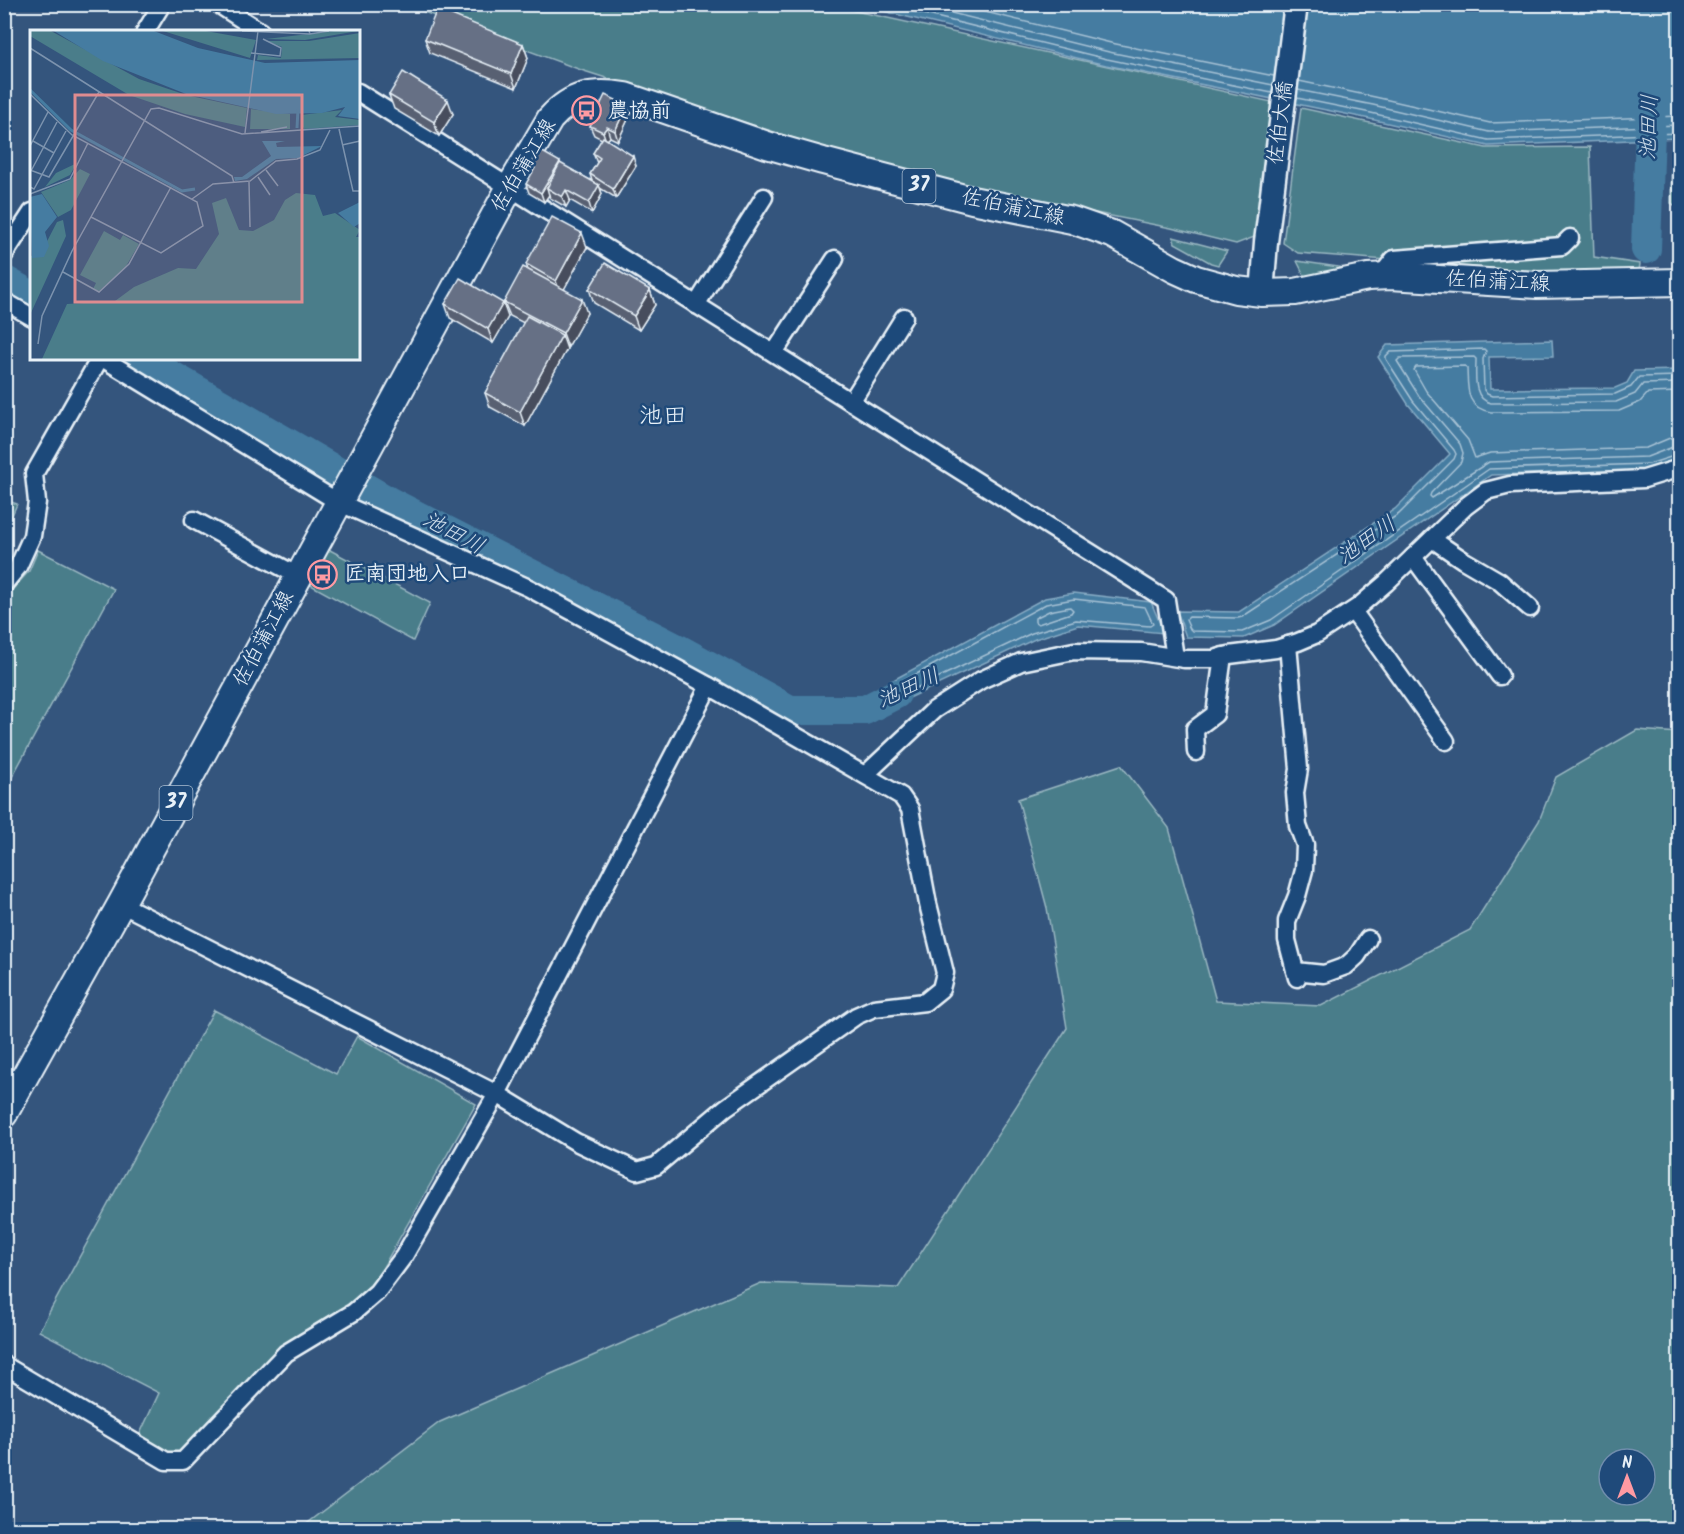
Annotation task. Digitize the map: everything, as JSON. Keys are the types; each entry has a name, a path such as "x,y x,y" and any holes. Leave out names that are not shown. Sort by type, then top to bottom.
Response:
{"main road":[{"name":"佐伯蒲江線","path":"4,1114 121,904 510,187 543,130 558,111 581,96 614,94 625,96 767,145 823,161 972,200 1072,220 1112,234 1196,279 1236,290 1263,293 1312,289 1380,277 1537,285 1680,282"}],"street":[{"path":"146,30 162,4"},
{"path":"218,4 258,30"},
{"name":"佐伯大橋","path":"1263,293 1266,242 1296,4"},
{"path":"360,93 1166,600 1174,657"},
{"path":"696,304 764,197"},
{"path":"4,255 30,215"},
{"path":"1380,277 1394,259 1562,246 1570,238"},
{"path":"774,353 835,259"},
{"path":"4,301 30,316"},
{"path":"851,402 904,317"},
{"path":"4,584 18,567 32,536 37,502 34,474 100,360"},
{"path":"104,360 341,496 529,588 709,686 901,796 910,809 928,904 945,973 942,989 925,1002 874,1008 856,1016 725,1108 656,1166 637,1172 576,1142 497,1094 121,904"},
{"path":"865,774 934,710 981,680 1021,662 1074,651 1141,652 1174,657 1214,659 1276,649 1317,634 1353,611 1479,495 1492,489 1510,485 1644,479 1680,468"},
{"path":"194,520 298,576"},
{"path":"1432,539 1462,560 1499,580 1530,608"},
{"path":"1413,557 1500,676"},
{"path":"1353,611 1446,741"},
{"path":"1288,645 1299,769 1295,794 1298,826 1305,845 1304,870 1287,921 1287,940 1296,975 1324,974 1346,966 1357,956 1368,939"},
{"path":"1196,752 1195,729 1215,714 1223,656"},
{"path":"4,1365 166,1461 183,1461 286,1353 354,1312 377,1292 404,1256 497,1094 709,686"}],"green space":[{"path":"405,5 828,5 1272,102 1257,236 1236,244 1171,228 997,193 812,144 581,70"},
{"path":"1301,108 1486,148 1590,147 1594,257 1640,264 1639,271 1615,273 1513,270 1298,253 1283,243"},
{"path":"1679,148 1679,208 1671,203 1672,149"},
{"path":"1173,237 1227,251 1218,265 1175,243"},
{"path":"1297,261 1352,269 1305,277"},
{"path":"4,500 17,504 5,531"},
{"path":"328,549 430,603 413,641 307,583"},
{"path":"38,550 114,589 5,790 5,598 29,571"},
{"path":"1637,730 1679,733 1679,1529 300,1529 440,1422 761,1283 898,1288 1067,1028 1047,908 1018,799 1121,765 1169,828 1216,1001 1321,1006 1470,930 1539,821 1556,777"},
{"path":"214,1010 336,1074 357,1036 476,1104 374,1283 354,1304 182,1454 169,1456 138,1438 159,1393 39,1331"}],"water":[{"path":"858,5 1679,5 1679,138 1488,146 1370,119 1106,65"},
{"path":"1552,340 1553,356 1489,357 1490,389 1615,388 1627,383 1634,371 1679,370 1679,459 1651,470 1491,475 1274,625 1244,638 1186,637 1177,611 1239,612 1395,509 1450,454 1408,404 1378,357 1387,345"},
{"path":"1074,593 1151,602 1164,633 1078,625 1035,639 854,724 869,693 1045,598"}],"building":[{"path":"437,9 523,44 511,74 425,39"},
{"path":"403,72 448,100 434,122 389,95"},
{"path":"605,95 627,105 615,131 607,127 603,132 590,126"},
{"path":"603,137 633,156 613,189 590,174 600,158 593,153"},
{"path":"539,150 560,162 541,193 526,184 535,168 530,165"},
{"path":"560,163 599,185 589,203 566,190 562,197 547,188"},
{"path":"552,217 582,233 556,281 526,264"},
{"path":"605,263 650,290 634,316 589,289"},
{"path":"523,267 582,299 563,333 504,302"},
{"path":"460,278 503,303 488,329 445,304"},
{"path":"527,316 562,335 520,412 485,393"}],"waterway":[{"name":"池田川","path":"1646,249 1651,99"},
{"name":"池田川","path":"4,280 30,295"},
{"name":"池田川","path":"144,360 388,501 678,649 790,710 865,710 896,694"}],"place":[{"name":"農協前","path":"587,111"},
{"name":"匠南団地入口","path":"323,574"}],"district":[{"name":"池田","path":"663,416"}]}
